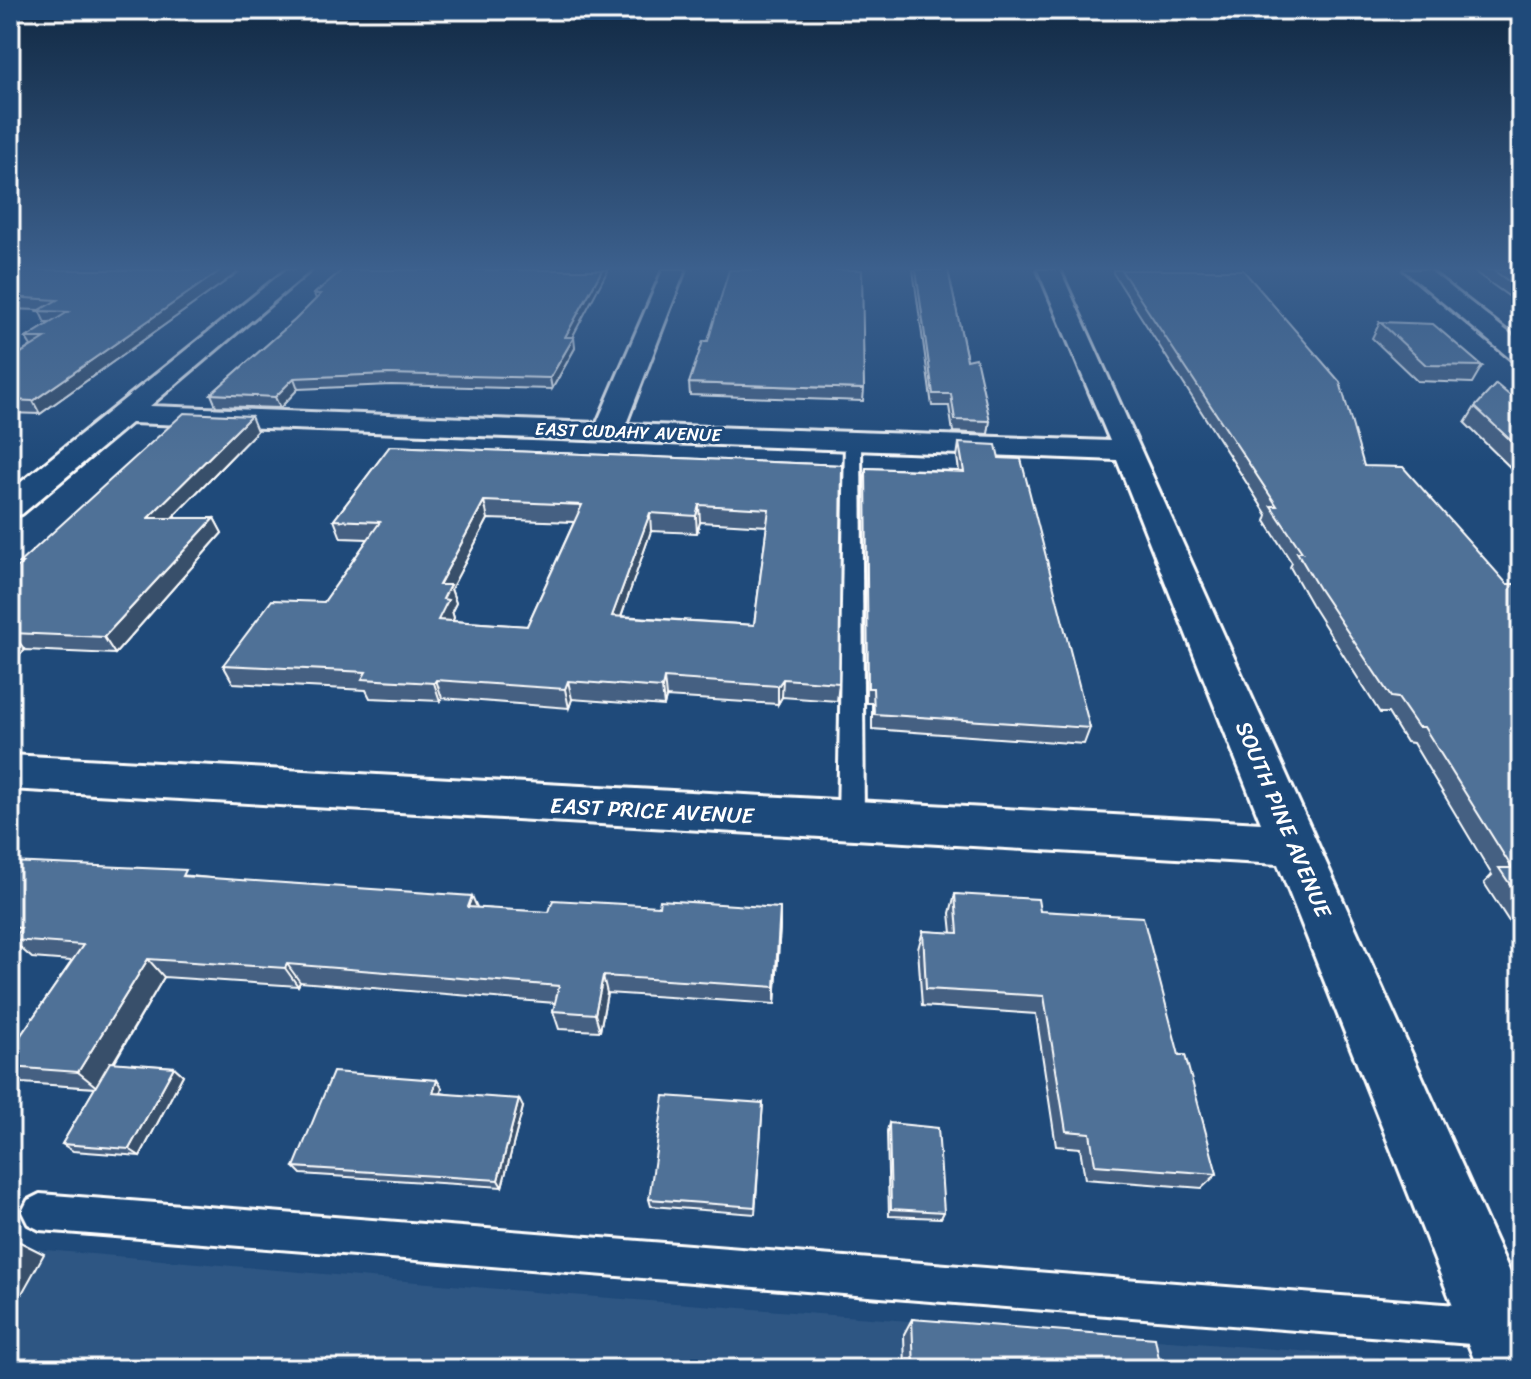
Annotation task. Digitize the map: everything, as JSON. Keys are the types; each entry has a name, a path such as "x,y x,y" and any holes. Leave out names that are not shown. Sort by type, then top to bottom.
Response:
{"street":[{"path":"10,507 223,334"},
{"path":"608,431 648,334"},
{"name":"SOUTH PINE AVENUE","path":"1077,334 1511,1341"},
{"path":"1495,334 1521,355"},
{"name":"EAST CUDAHY AVENUE","path":"127,414 1129,451"},
{"name":"EAST PRICE AVENUE","path":"10,772 1295,845"}],"lane":[{"path":"851,821 853,440"},
{"path":"40,1212 1511,1341"}],"shaded area":[{"path":"10,1247 558,1294 1379,1357 1383,1369 10,1369"}],"building":[{"path":"32,334 129,334 33,401 10,400 10,360 45,338 26,338"},
{"path":"279,334 566,334 565,337 574,337 550,378 388,374 294,378 275,397 211,394"},
{"path":"710,334 863,334 864,389 689,383 703,341 708,341"},
{"path":"925,334 962,334 967,360 976,358 990,421 955,420 951,394 933,394"},
{"path":"1164,334 1299,334 1340,382 1364,466 1403,467 1507,584 1521,584 1521,901 1499,868 1512,868 1424,727 1418,727 1398,698 1391,697 1319,589 1297,552 1302,552 1271,506 1277,506"},
{"path":"1393,334 1445,334 1482,366 1426,365"},
{"path":"1496,384 1521,405 1521,450 1475,407"},
{"path":"184,413 251,416 148,518 214,518 104,637 10,635 10,574"},
{"path":"959,443 996,445 999,458 1021,459 1090,728 874,714 873,688 868,688 866,468 964,472"},
{"path":"390,446 842,465 839,683 783,679 778,686 664,678 662,688 568,681 565,689 436,680 434,683 362,679 366,672 223,665 272,600 324,602 380,522 334,520","holes":["484,501 582,505 527,626 438,620 448,600 443,599 450,585 439,585","699,505 769,509 754,625 612,616 650,513 696,516"]},
{"path":"10,862 186,870 183,876 472,896 468,907 549,912 553,900 659,906 660,900 780,908 775,987 603,976 595,1014 553,1011 559,986 287,964 285,968 148,959 78,1072 10,1067 10,1051 83,945 12,940 21,928 10,927"},
{"path":"955,894 1038,899 1040,911 1143,917 1179,1055 1185,1055 1217,1174 1095,1165 1090,1133 1066,1131 1044,996 926,989 923,931 958,933"},
{"path":"110,1062 174,1067 129,1149 62,1144"},
{"path":"333,1072 437,1080 433,1093 519,1099 498,1180 294,1167"},
{"path":"664,1096 763,1103 755,1207 649,1199"},
{"path":"889,1123 938,1128 944,1212 891,1209"},
{"path":"912,1319 1155,1338 1161,1369 914,1369"}]}
